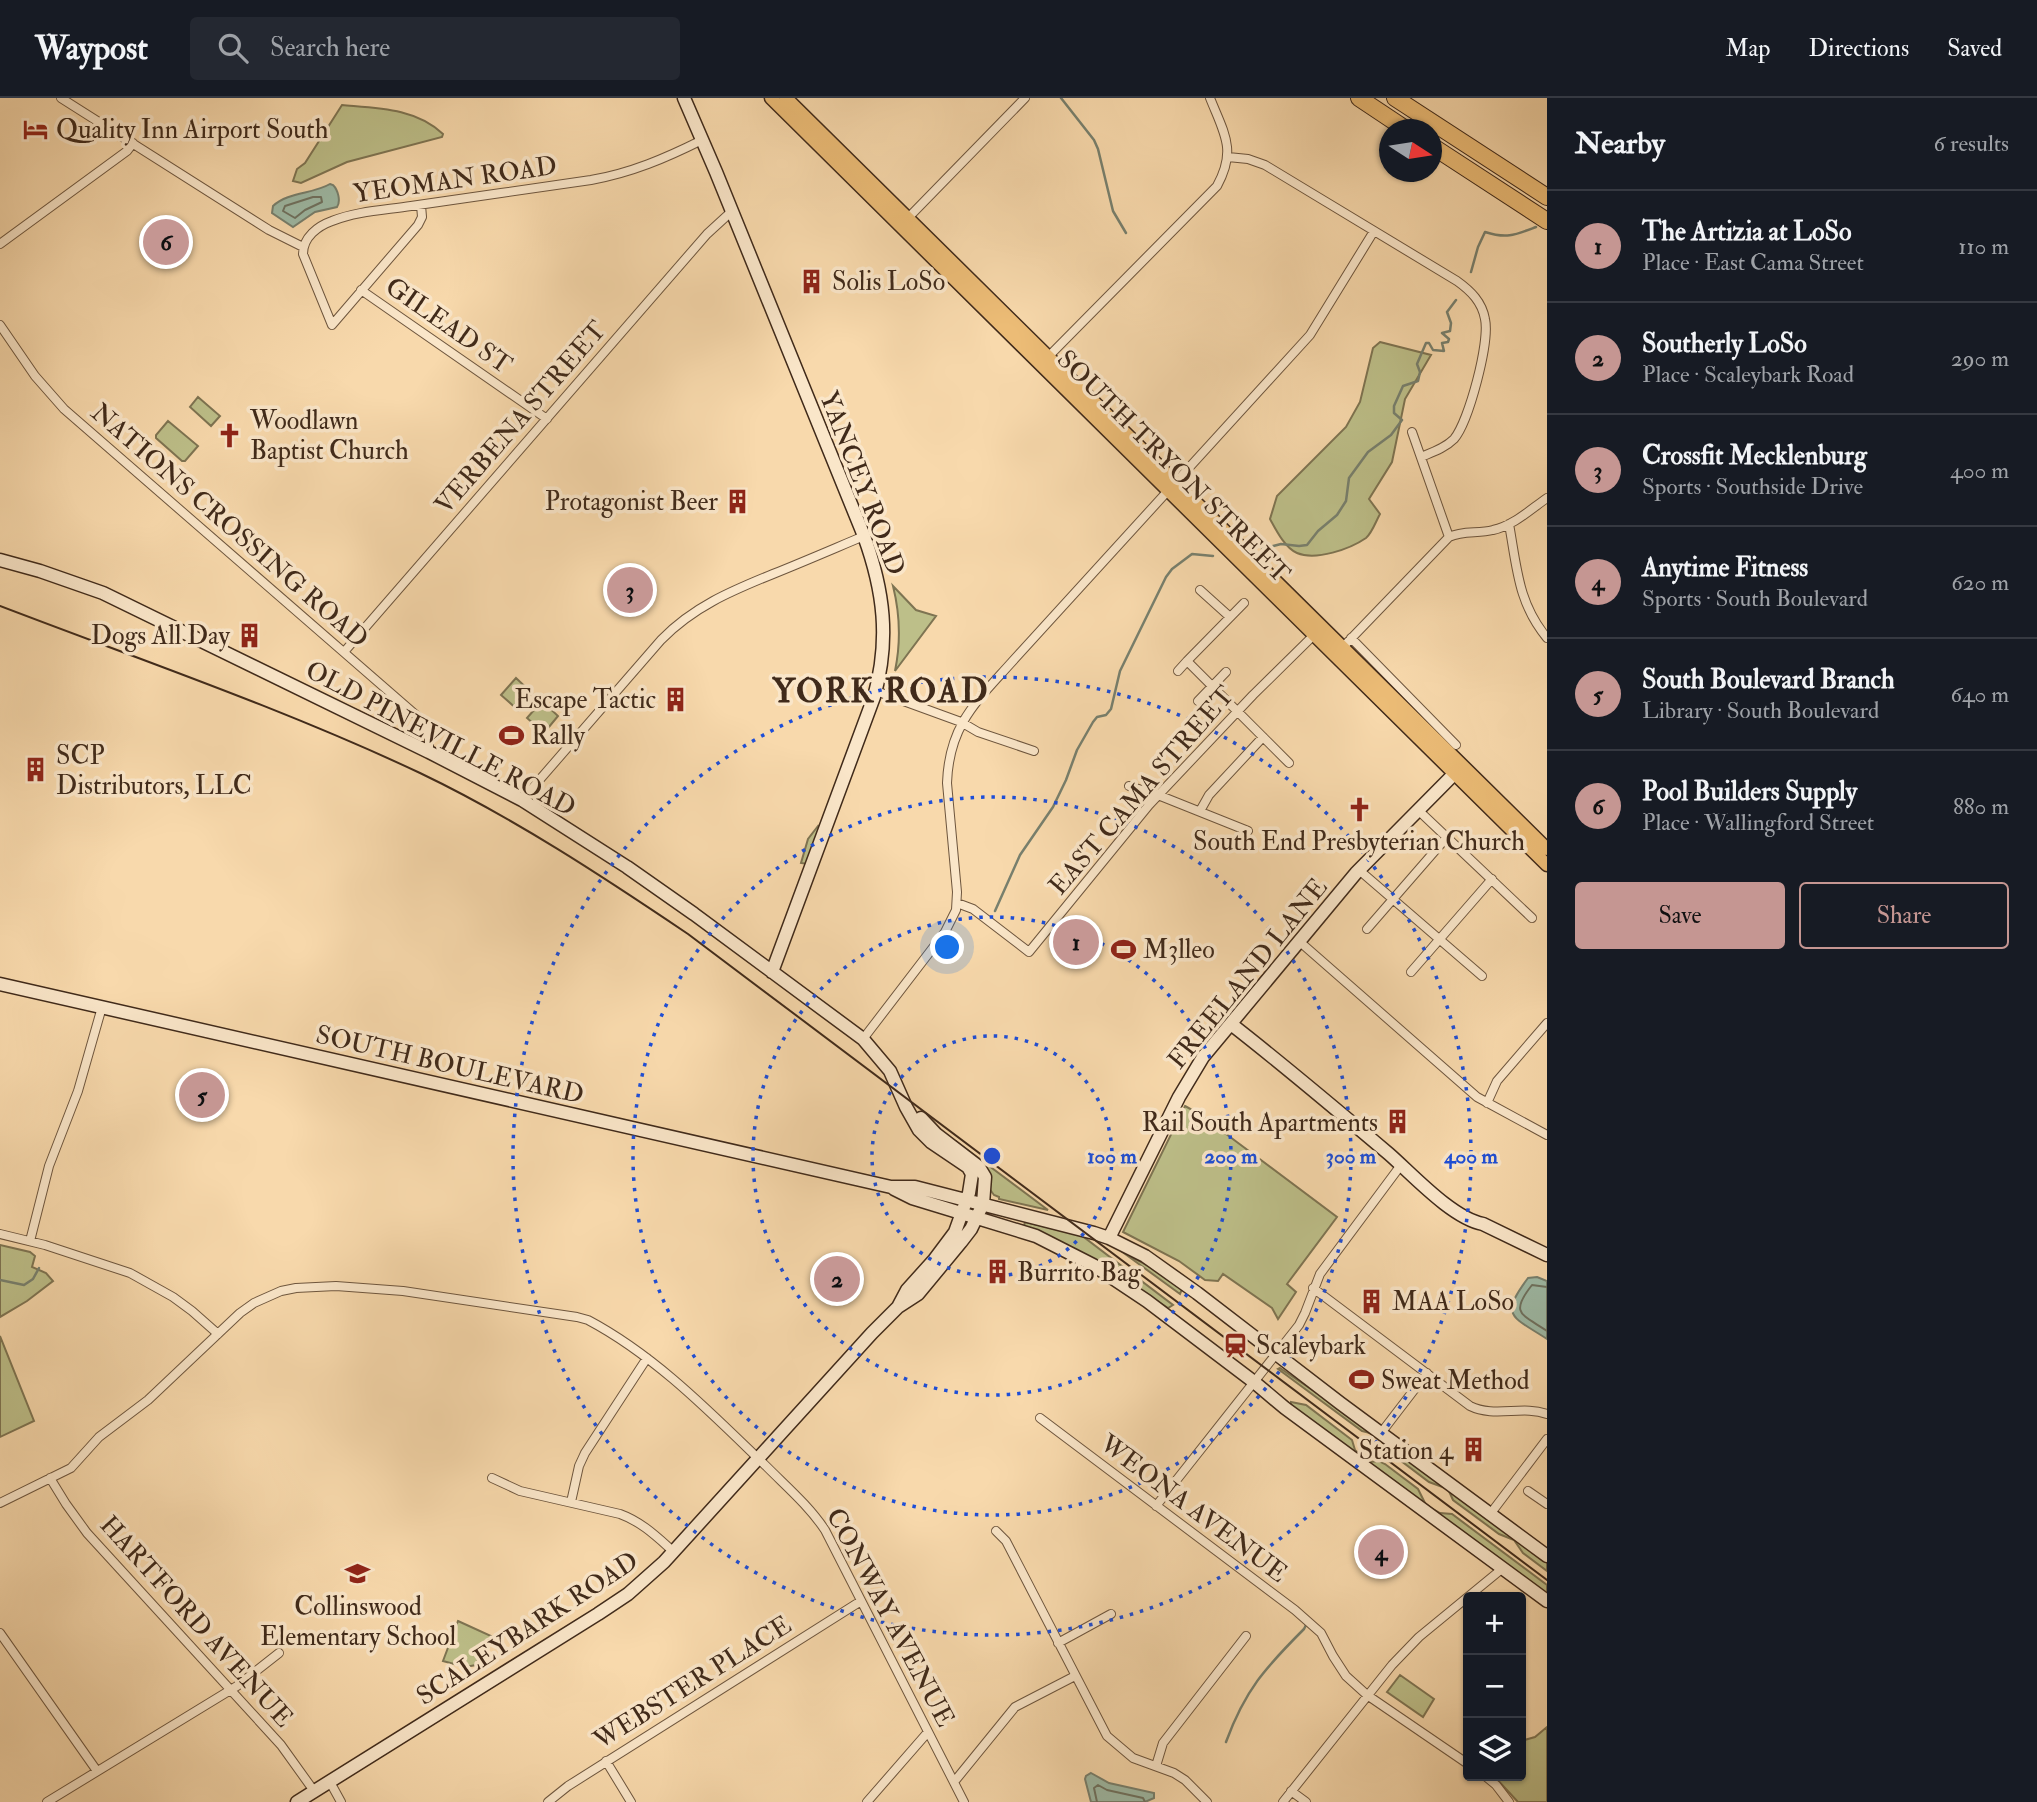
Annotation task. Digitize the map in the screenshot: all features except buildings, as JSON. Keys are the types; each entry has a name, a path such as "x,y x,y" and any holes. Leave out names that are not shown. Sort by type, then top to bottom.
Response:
{"highway":[{"path":"1359,98 1390,119"},
{"path":"1395,98 1547,197"},
{"path":"1442,153 1547,221"}],"main road":[{"name":"SOUTH TRYON STREET","path":"771,98 1044,361 1318,631 1343,647 1458,770 1543,847 1547,865"},
{"name":"SOUTH TRYON STREET","path":"786,98 908,218 1044,361"}],"street":[{"path":"61,98 269,230 303,247 305,263 332,325 418,225 422,216 421,205"},
{"name":"YANCEY ROAD","path":"684,98 864,536 876,573 883,608 883,654 876,691 772,972"},
{"path":"908,218 1025,98"},
{"path":"1044,361 1209,195 1222,176 1228,157 1226,140 1210,98"},
{"name":"YEOMAN ROAD","path":"303,247 313,232 345,216 612,176 651,164 702,140"},
{"path":"0,244 127,151 133,143"},
{"path":"1228,157 1248,159 1265,165 1466,288 1480,304 1487,329 1473,393 1463,423 1446,446 1421,457"},
{"name":"VERBENA STREET","path":"344,652 706,234 731,212"},
{"path":"863,1039 951,922 957,902 947,776 950,753 961,722 982,695 1310,335 1374,231"},
{"name":"GILEAD ST","path":"361,290 547,419"},
{"name":"NATIONS CROSSING ROAD","path":"0,325 36,376 64,409 424,722 429,731 429,752"},
{"path":"1412,432 1449,537"},
{"path":"1456,745 1343,647 1449,537 1496,530 1547,498"},
{"path":"1509,524 1522,596 1547,638"},
{"path":"522,800 660,640 686,617 724,594 864,536"},
{"name":"OLD PINEVILLE ROAD","path":"0,560 40,570 103,593 429,752 522,800 627,867 863,1039 890,1071 919,1130 931,1142 968,1167 972,1174 972,1183 965,1206"},
{"path":"1200,590 1230,617"},
{"path":"1178,671 1244,603"},
{"name":"EAST CAMA STREET","path":"957,902 973,909 1029,952 1158,795 1237,711 1318,631"},
{"path":"1187,662 1289,763"},
{"path":"1198,701 1226,672"},
{"path":"876,691 961,722 978,732 1034,751"},
{"path":"1200,811 1209,795 1263,737"},
{"name":"FREELAND LANE","path":"1110,1238 1154,1145 1187,1081 1203,1057 1359,870 1458,770"},
{"path":"1129,786 1248,831"},
{"path":"1418,810 1532,918"},
{"path":"1367,929 1447,838"},
{"path":"1359,870 1482,976"},
{"path":"1411,972 1492,879"},
{"path":"1300,942 1452,1077 1486,1103 1547,1135"},
{"name":"SOUTH BOULEVARD","path":"0,984 891,1187 912,1198 965,1206 983,1204 1110,1238 1161,1267 1547,1556"},
{"path":"30,1241 49,1166 78,1091 102,1007"},
{"path":"1486,1103 1497,1081 1547,1023"},
{"path":"1231,1024 1283,1065 1434,1195 1474,1222 1547,1255"},
{"name":"OLD PINEVILLE ROAD","path":"863,1039 875,1043 888,1056 927,1127 979,1167 985,1177 983,1204"},
{"path":"1156,1506 1302,1319 1320,1274 1401,1165"},
{"name":"SCALEYBARK ROAD","path":"298,1802 598,1614 646,1579 674,1552 898,1307 918,1293 961,1242 983,1204"},
{"name":"SOUTH BOULEVARD","path":"965,1206 977,1217 1056,1244 1147,1301 1295,1416 1547,1601"},
{"name":"SCALEYBARK ROAD","path":"898,1307 907,1290 955,1232 965,1206"},
{"path":"1474,1222 1479,1230 1547,1263"},
{"path":"0,1234 119,1269 152,1284 192,1311 218,1334"},
{"name":"CONWAY AVENUE","path":"0,1503 71,1468 99,1437 148,1400 240,1313 254,1303 281,1291 321,1286 368,1287 577,1317 598,1326 647,1358 758,1458 815,1515 964,1802"},
{"path":"1313,1288 1476,1409 1547,1414"},
{"path":"570,1502 585,1453 647,1358"},
{"path":"1381,1433 1427,1373"},
{"name":"WEONA AVENUE","path":"1040,1418 1255,1579 1321,1633 1346,1676 1367,1696"},
{"path":"1491,1513 1547,1439"},
{"name":"HARTFORD AVENUE","path":"50,1478 87,1533 281,1745 314,1791"},
{"path":"492,1478 520,1491 632,1518 643,1524 674,1552"},
{"path":"1528,1491 1547,1503"},
{"path":"996,1531 1006,1541 1107,1736 1133,1758 1174,1773 1185,1780 1207,1802"},
{"path":"1283,1802 1409,1646 1503,1568"},
{"name":"WEBSTER PLACE","path":"548,1802 606,1761 861,1601"},
{"path":"1058,1643 1111,1614"},
{"path":"0,1633 97,1771"},
{"path":"1156,1766 1163,1743 1246,1636"},
{"path":"47,1802 231,1690 279,1653"},
{"path":"954,1782 1015,1707 1074,1676"},
{"path":"1367,1696 1463,1761"},
{"path":"867,1802 928,1732"},
{"path":"606,1761 631,1802"},
{"path":"1491,1781 1509,1802"},
{"path":"330,1782 341,1802"},
{"path":"1291,1791 1306,1802"}],"green space":[{"path":"342,105 408,114 432,125 443,134 442,137 347,162 301,183 293,181 297,169 305,163"},
{"path":"1380,342 1431,355 1405,399 1392,462 1369,499 1380,514 1368,536 1351,546 1323,555 1297,553 1285,543 1270,519 1277,496 1346,427 1360,402 1373,348"},
{"path":"198,397 220,416 211,426 190,407"},
{"path":"168,421 198,446 185,461 156,438"},
{"path":"893,586 916,610 936,616 895,671 899,628"},
{"path":"516,678 532,693 518,710 501,695"},
{"path":"542,701 558,716 544,733 527,718"},
{"path":"818,826 820,830 807,864 801,863 808,839"},
{"path":"1185,1106 1337,1217 1287,1284 1296,1292 1278,1319 1272,1308 1223,1274 1218,1281 1205,1280 1179,1261 1123,1232"},
{"path":"957,1142 1048,1210 999,1199"},
{"path":"1025,1222 1081,1235 1173,1305 1168,1308 1084,1254 1024,1226"},
{"path":"0,1245 30,1252 35,1256 32,1267 46,1273 53,1281 0,1317"},
{"path":"1121,1251 1159,1272 1182,1289 1180,1294"},
{"path":"0,1336 34,1421 0,1437"},
{"path":"1278,1369 1384,1439 1547,1562 1547,1571 1523,1553 1514,1540 1499,1534 1453,1500 1448,1489 1429,1482 1388,1451 1378,1438 1362,1431"},
{"path":"1291,1402 1306,1405 1352,1440 1355,1450 1362,1457 1370,1462 1379,1461 1385,1464 1418,1489 1425,1503 1431,1508 1440,1513 1452,1514 1547,1585 1547,1594 1439,1518 1291,1406"},
{"path":"458,1621 491,1636 488,1645 483,1646 476,1665 465,1667 443,1661"},
{"path":"1400,1675 1434,1699 1423,1717 1387,1692"},
{"path":"1547,1727 1547,1802 1518,1802 1499,1781 1526,1781 1526,1740 1535,1737"}],"water":[{"path":"330,184 338,193 337,207 315,212 293,227 272,213 273,206 279,201"},
{"path":"1537,1277 1547,1281 1547,1339 1518,1320 1512,1308 1528,1278"},
{"path":"1091,1773 1109,1783 1154,1793 1154,1798 1145,1802 1091,1802 1085,1779"}],"waterway":[{"path":"1061,98 1094,140 1113,211 1126,233"},
{"path":"1471,272 1485,232 1511,235 1536,227"},
{"path":"1262,549 1281,544 1307,545 1318,531 1337,515 1346,501 1349,478 1368,452 1391,435 1402,420 1394,413 1394,406 1403,386 1418,381 1420,372 1417,364 1426,343 1429,343 1433,350 1444,351 1442,343 1448,342 1449,339 1442,333 1450,331 1451,323 1447,312 1456,300"},
{"path":"995,911 1020,855 1053,807 1077,750 1093,722 1111,709 1120,671 1166,577 1192,554 1213,556"},
{"path":"0,1280 24,1285 33,1279 39,1268"},
{"path":"1226,1742 1257,1681 1307,1623"}],"tram line":[{"path":"0,606 212,686 369,750 455,790 590,869 688,934 1547,1580"}],"place":[{"name":"Quality Inn Airport South","path":"36,129"},
{"name":"Pool Builders Supply","path":"166,242"},
{"name":"Solis LoSo","path":"812,281"},
{"name":"Woodlawn Baptist Church","path":"230,435"},
{"name":"Protagonist Beer","path":"738,501"},
{"name":"Crossfit Mecklenburg","path":"630,590"},
{"name":"Dogs All Day","path":"250,635"},
{"name":"Escape Tactic","path":"676,699"},
{"name":"Rally","path":"511,735"},
{"name":"SCP Distributors, LLC","path":"36,770"},
{"name":"South End Presbyterian Church","path":"1359,809"},
{"name":"The Artizia at LoSo","path":"1076,942"},
{"name":"M3lleo","path":"1123,949"},
{"name":"South Boulevard Branch","path":"202,1095"},
{"name":"Rail South Apartments","path":"1398,1122"},
{"name":"Burrito Bag","path":"997,1272"},
{"name":"Southerly LoSo","path":"837,1279"},
{"name":"MAA LoSo","path":"1372,1301"},
{"name":"Scaleybark","path":"1236,1345"},
{"name":"Sweat Method","path":"1361,1380"},
{"name":"Station 4","path":"1473,1450"},
{"name":"Anytime Fitness","path":"1381,1552"},
{"name":"Collinswood Elementary School","path":"358,1574"}],"district":[{"name":"YORK ROAD","path":"881,690"}]}
